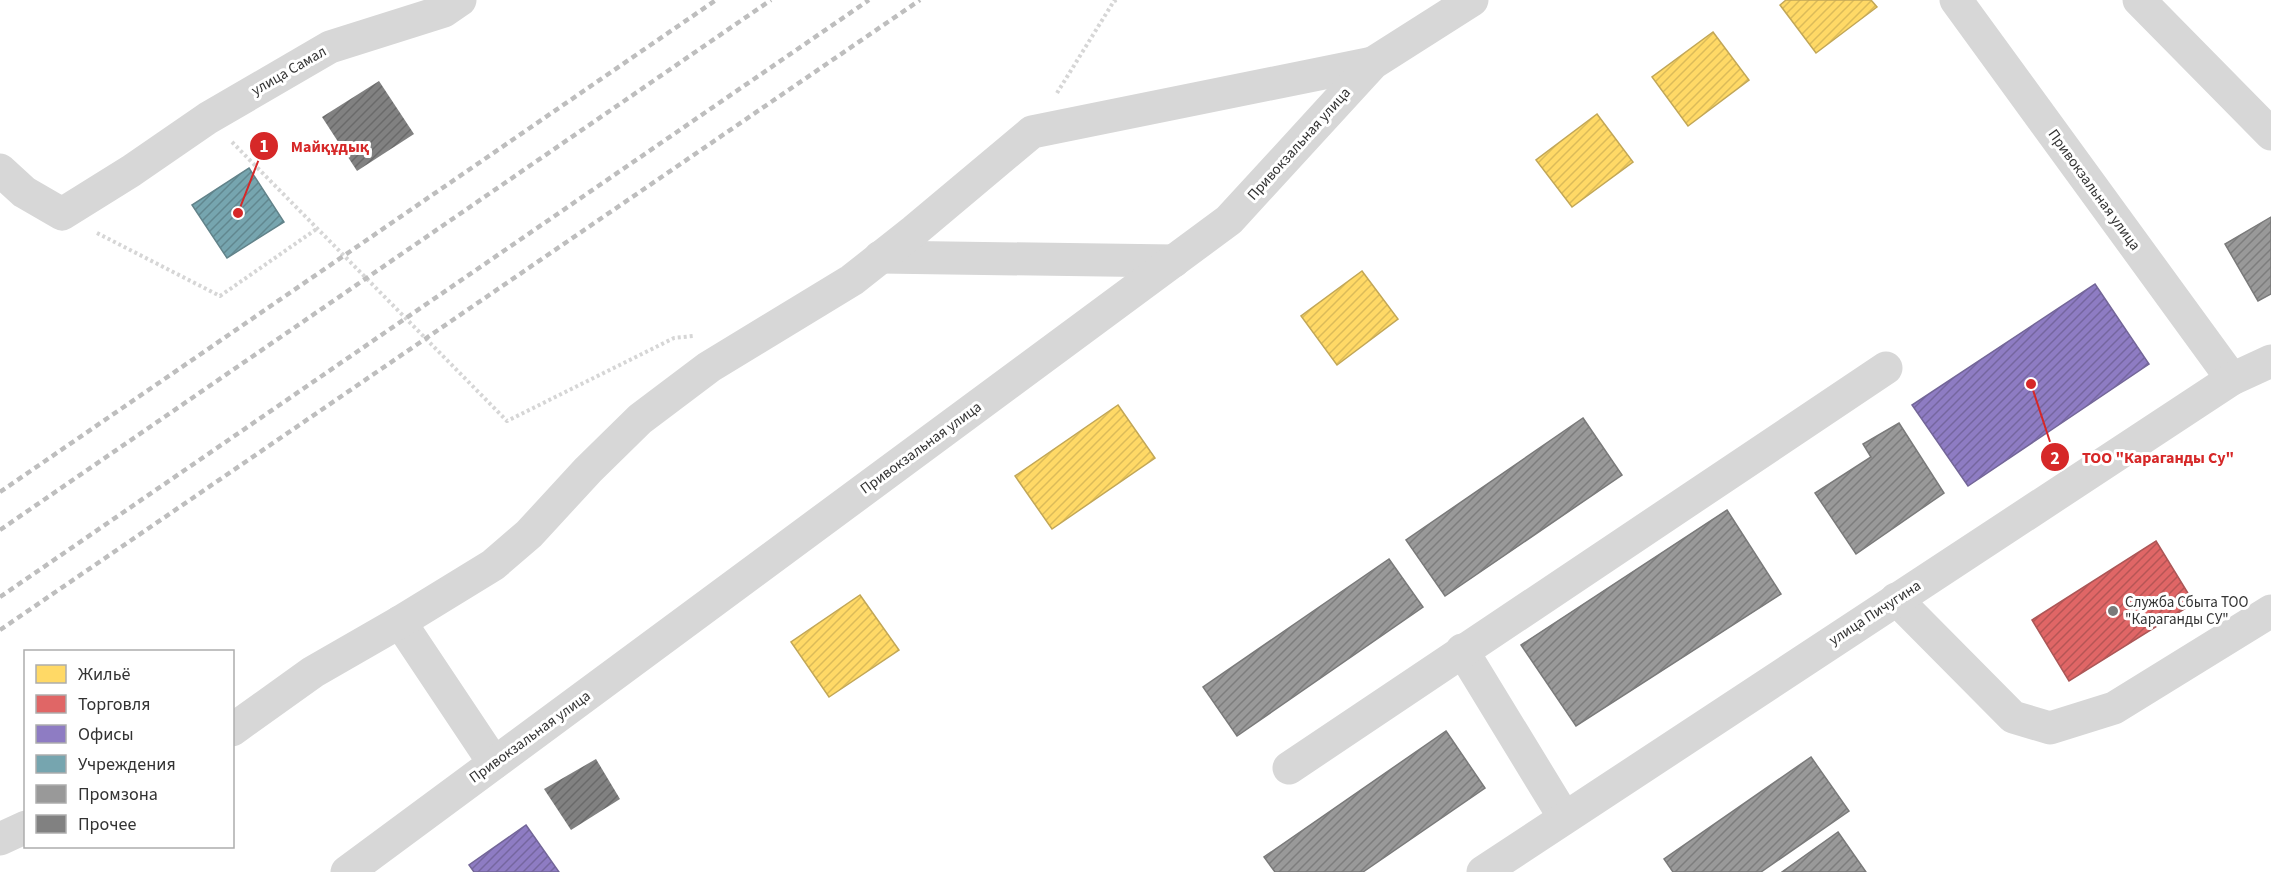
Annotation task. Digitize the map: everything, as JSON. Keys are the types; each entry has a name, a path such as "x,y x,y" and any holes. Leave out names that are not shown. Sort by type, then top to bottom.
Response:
{"street":[{"name":"улица Самал","path":"62,214 131,171 208,118 330,47 444,11 460,0"},
{"name":"Привокзальная улица","path":"347,872 1229,220 1373,63 1472,0"},
{"name":"Привокзальная улица","path":"1956,0 2232,379"},
{"path":"2139,0 2271,134"},
{"path":"234,729 313,672 493,565 530,534 588,470 640,419 692,380 771,327 852,280 1032,132 1373,63"},
{"path":"0,170 24,192 62,214"},
{"path":"880,257 1174,261"},
{"name":"улица Пичугина","path":"1483,872 2232,379 2271,361"},
{"path":"1289,768 1886,368"},
{"path":"1896,599 2013,717 2050,728 2114,708 2271,611"},
{"path":"400,622 494,764"},
{"path":"1462,650 1564,817"},
{"path":"0,839 24,828"}],"path":[{"path":"1032,132 1114,1 1117,0"},
{"path":"208,118 507,422 674,338 695,335"},
{"path":"62,214 220,296 318,228"}],"building: Жильё":[{"path":"1786,0 1871,0 1877,7 1816,53 1780,5"},
{"path":"1713,32 1749,80 1688,126 1652,77"},
{"path":"1597,114 1633,162 1572,207 1536,160"},
{"path":"1362,271 1398,319 1337,365 1301,316"},
{"path":"1118,405 1155,458 1052,529 1015,476"},
{"path":"860,595 899,650 829,697 791,642"}],"building: Торговля":[{"name":"Служба Сбыта ТОО \"Караганды СУ\"","path":"2156,541 2194,603 2069,681 2032,620"}],"building: Офисы":[{"path":"2095,284 2149,364 1968,486 1912,405"},
{"path":"526,825 559,872 474,872 469,865"}],"building: Учреждения":[{"path":"249,168 284,222 227,258 192,205"}],"building: Промзона":[{"path":"2271,217 2271,294 2258,301 2225,244"},
{"path":"1583,418 1622,475 1445,596 1406,540"},
{"path":"1899,423 1944,493 1856,554 1815,493 1871,457 1863,444"},
{"path":"1727,510 1781,594 1576,726 1521,645"},
{"path":"1389,559 1423,607 1237,736 1203,687"},
{"path":"1446,731 1485,788 1363,872 1275,872 1264,857"},
{"path":"1811,757 1849,811 1761,872 1673,872 1664,859"},
{"path":"1838,832 1866,872 1782,872"}],"building: Прочее":[{"path":"379,81 414,134 357,171 322,117"},
{"path":"596,759 620,799 571,830 544,789"}],"railway":[{"path":"0,492 716,0"},
{"path":"0,530 771,0"},
{"path":"0,597 869,0"},
{"path":"0,630 920,0"}],"place":[{"name":"Майқұдық","path":"238,213"},
{"name":"ТОО \"Караганды Су\"","path":"2031,384"},
{"name":"Служба Сбыта ТОО \"Караганды СУ\"","path":"2113,611"}]}
